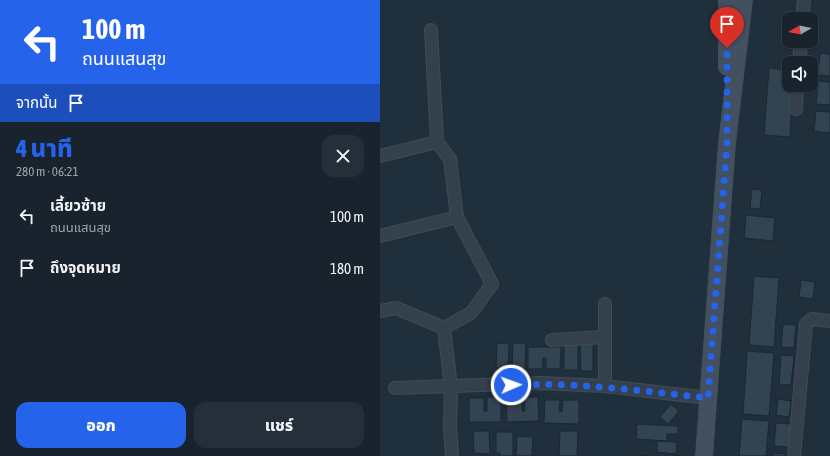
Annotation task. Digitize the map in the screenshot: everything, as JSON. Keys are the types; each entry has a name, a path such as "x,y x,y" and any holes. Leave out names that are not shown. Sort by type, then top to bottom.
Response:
{"main road":[{"path":"727,0 727,143"},
{"path":"704,456 727,143 744,0"}],"street":[{"path":"803,12 804,0"},
{"path":"431,30 437,142 450,159 457,217 492,284 471,313 444,328"},
{"path":"796,110 797,92"},
{"path":"380,156 437,142"},
{"path":"380,236 457,217"},
{"path":"605,304 605,386"},
{"path":"380,311 396,308 444,328"},
{"path":"794,456 806,324 812,319 830,322"},
{"path":"444,328 451,387 450,427 452,456"},
{"path":"552,340 605,337"},
{"path":"394,388 541,384 605,386 708,398"}],"building":[{"path":"820,53 830,54 830,76 818,75"},
{"path":"769,68 782,69 782,92 793,92 790,137 764,135"},
{"path":"818,81 830,82 830,105 816,104"},
{"path":"816,111 830,112 830,133 814,131"},
{"path":"752,189 762,190 760,209 750,208"},
{"path":"746,215 775,218 773,241 744,238"},
{"path":"754,276 779,278 774,347 749,345"},
{"path":"801,280 815,282 813,299 799,297"},
{"path":"783,324 796,325 794,348 781,347"},
{"path":"497,343 509,344 508,369 496,368"},
{"path":"513,343 526,343 525,370 512,369"},
{"path":"564,343 578,343 578,370 564,370"},
{"path":"580,343 593,343 593,371 581,371"},
{"path":"528,347 561,347 560,369 546,369 546,358 543,358 542,369 528,369"},
{"path":"747,351 774,353 769,416 743,414"},
{"path":"781,355 794,356 791,385 779,384"},
{"path":"487,397 501,397 501,422 469,422 469,398 484,398 484,411 487,411"},
{"path":"524,397 538,397 539,421 507,422 506,398 522,398 522,411 525,411"},
{"path":"778,399 791,401 789,417 776,415"},
{"path":"545,400 560,400 559,411 562,412 563,400 579,400 579,424 544,423"},
{"path":"671,404 679,411 668,424 660,417"},
{"path":"742,419 769,421 766,456 739,456"},
{"path":"776,423 791,424 789,447 774,446"},
{"path":"637,424 678,426 678,434 667,434 667,441 636,439"},
{"path":"473,431 489,431 490,454 474,453"},
{"path":"560,431 578,431 577,456 559,456"},
{"path":"496,432 513,432 513,456 500,456 500,453 496,453"},
{"path":"517,436 533,437 532,456 516,456"},
{"path":"657,441 677,442 676,454 657,452"},
{"path":"773,453 786,454 786,456 773,456"},
{"path":"628,454 649,456 628,456"},
{"path":"665,454 681,456 665,456"}],"route":[{"path":"511,385 541,384 605,386 708,398 727,143 727,48"}]}
